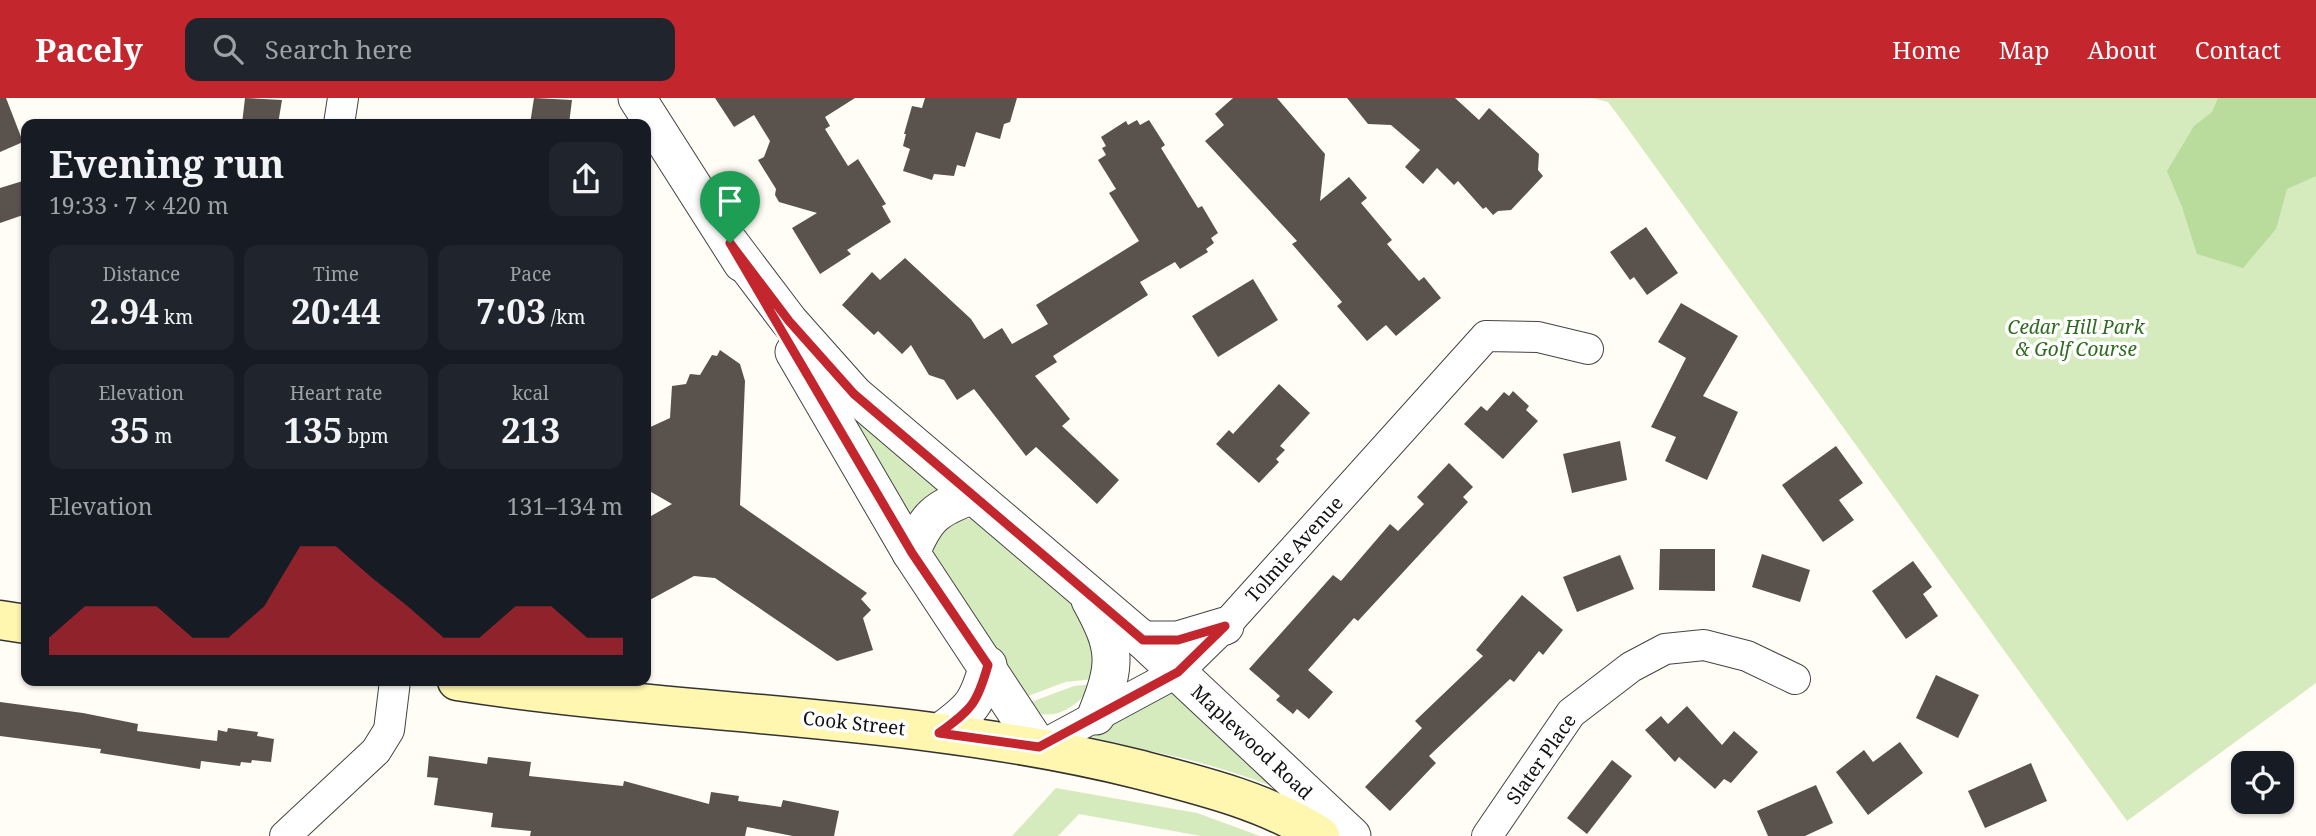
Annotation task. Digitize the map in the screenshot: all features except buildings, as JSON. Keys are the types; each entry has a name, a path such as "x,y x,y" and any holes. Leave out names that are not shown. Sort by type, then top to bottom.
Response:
{"main road":[{"path":"0,620 21,623"},
{"name":"Cook Street","path":"503,686 939,733 1039,747 1206,786 1266,809 1320,836"}],"street":[{"path":"340,119 343,98"},
{"name":"Maplewood Road","path":"637,98 650,119"},
{"name":"Maplewood Road","path":"651,120 730,243 912,553 988,665 1039,747"},
{"name":"Maplewood Road","path":"730,243 789,321 854,394 1143,640 1352,836"},
{"name":"Tolmie Avenue","path":"1039,747 1178,672 1225,626 1486,336 1538,337 1588,349"},
{"path":"912,553 923,524 944,506 971,496"},
{"path":"1084,590 1106,629 1112,657 1112,677 1096,716"},
{"path":"1143,640 1178,640 1225,626"},
{"name":"Slater Place","path":"1487,836 1571,713 1631,667 1665,649 1704,645 1747,656 1795,679"},
{"path":"939,733 979,697 988,665"},
{"path":"285,836 376,751 389,730 394,686"}],"green space":[{"name":"Cedar Hill Park & Golf Course","path":"1592,98 2316,98 2316,683 2127,821 1623,122 1608,102"},
{"path":"2218,98 2316,98 2316,176 2287,189 2276,229 2243,268 2197,254 2167,171 2194,126 2212,112"},
{"path":"832,393 946,490 909,522"},
{"path":"962,518 978,520 1073,601 1096,651 1094,679 1065,682 1018,700 933,558 937,538"},
{"path":"1093,684 1079,701 1062,712 1043,714 1023,705 1074,686"},
{"path":"1169,686 1291,794 1238,774 1185,759 1076,738"},
{"path":"1056,788 1197,813 1260,836 1201,836 1079,814 1058,836 1012,836"}],"route":[{"path":"730,243 789,321 854,394 1143,640 1178,640 1225,626 1178,672 1039,747 939,733 974,704 979,697 988,665 912,553 730,243"}]}
